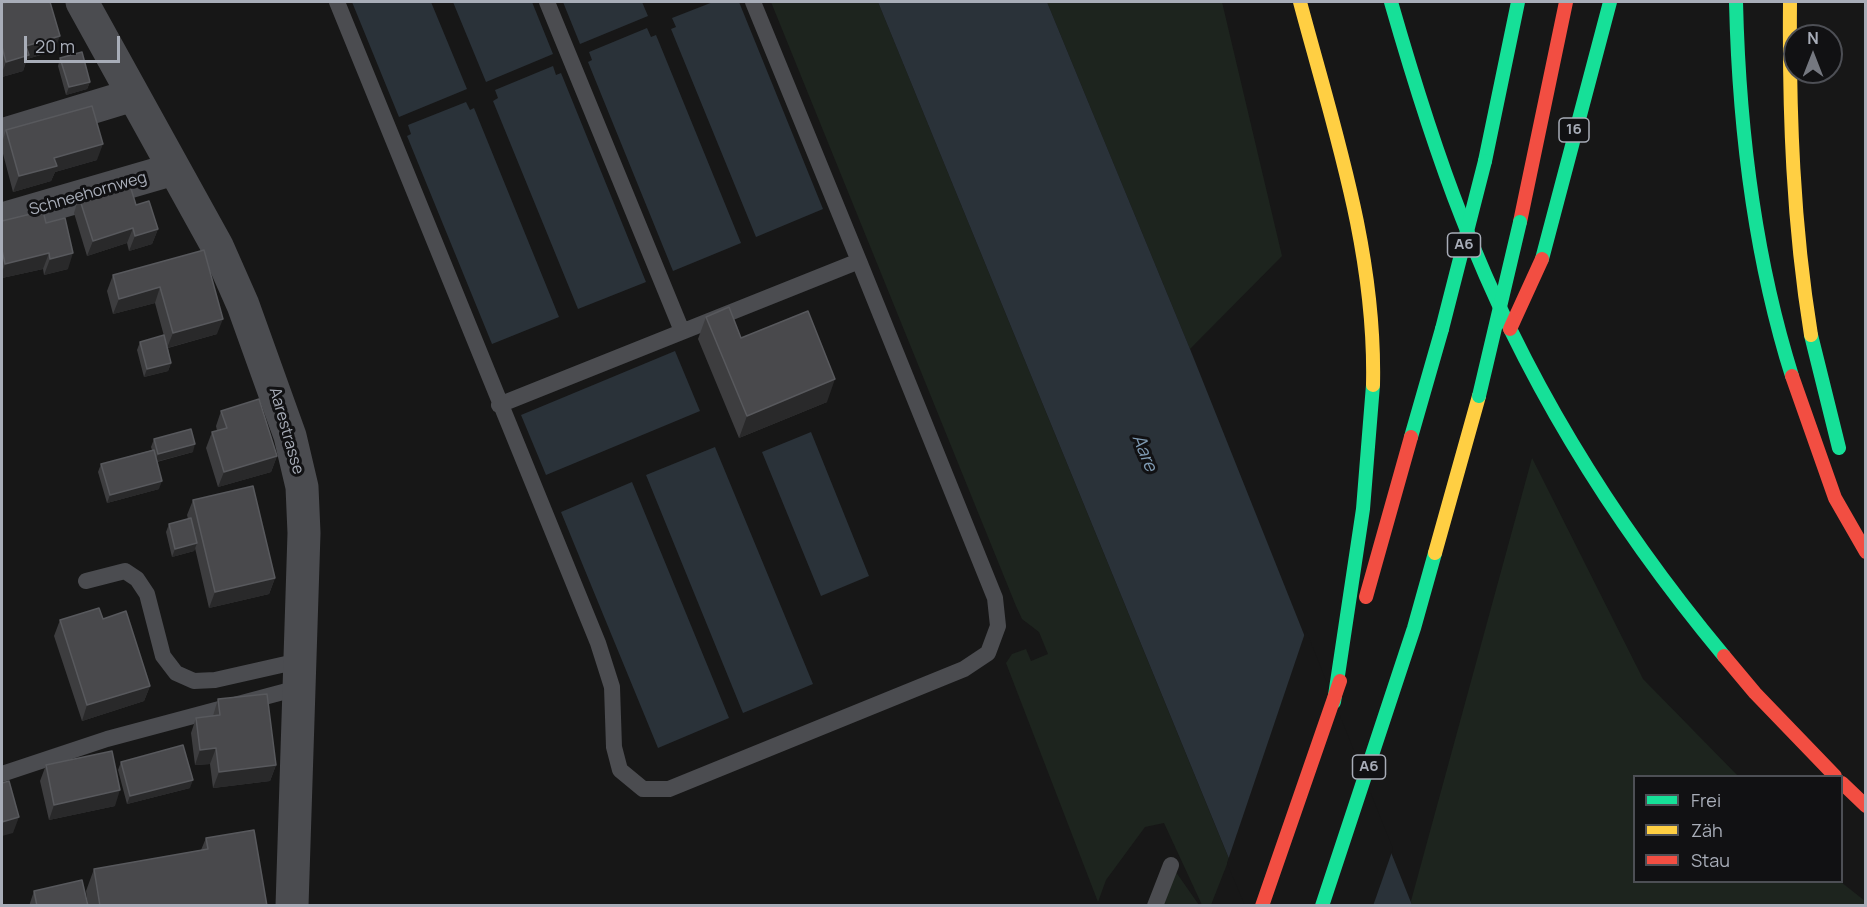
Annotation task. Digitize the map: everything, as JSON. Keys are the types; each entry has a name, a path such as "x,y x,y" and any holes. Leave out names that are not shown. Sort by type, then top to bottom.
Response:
{"highway":[{"path":"1300,2 1344,166 1367,275 1372,313 1375,391 1363,507 1334,702"},
{"path":"1391,2 1411,77 1461,222 1507,324 1551,409 1640,551 1684,610 1773,714 1833,775"},
{"name":"A6","path":"1262,906 1334,702 1380,550 1442,329 1485,161 1518,2"},
{"name":"A6","path":"1322,906 1414,628 1479,396 1520,222 1566,2"},
{"name":"16","path":"1479,396 1542,259 1610,2"},
{"path":"1736,2 1747,163 1776,315 1797,389 1829,484 1840,510 1866,552"},
{"path":"1790,2 1791,160 1799,261 1812,348 1844,465"},
{"path":"1843,784 1866,806"}],"street":[{"name":"Aarestrasse","path":"82,2 217,246 243,305 290,436 302,487 304,533 292,906"},
{"path":"2,135 134,95"},
{"name":"Schneehornweg","path":"2,219 174,169"}],"lane":[{"path":"337,2 499,405 598,643 612,687 614,747 620,770 643,789 669,789 964,669 988,653 998,626 994,598 753,2"},
{"path":"547,2 682,330"},
{"path":"499,405 859,261"},
{"path":"86,581 125,571 138,579 147,594 163,656 177,674 194,681 299,674"},
{"path":"2,774 299,674"},
{"path":"1155,906 1171,865"}],"shaded area":[{"path":"771,2 878,2 1229,859 1211,905 1202,905 1164,823 1145,827 1106,880 1098,902 1006,663 1012,654 1026,649 1031,661 1048,654 1039,632 1022,619 1016,606"},
{"path":"1047,2 1222,2 1282,256 1190,349"},
{"path":"1532,458 1643,679 1737,775 1633,775 1633,883 1842,883 1865,901 1865,905 1412,906 1411,901"},
{"path":"1171,865 1199,905 1155,906"}],"water":[{"path":"352,2 431,2 467,89 399,117"},
{"path":"453,2 532,2 553,54 486,82"},
{"path":"563,2 642,2 648,16 580,44"},
{"path":"713,2 739,2 823,209 756,237 671,29 676,27 672,18"},
{"name":"Aare","path":"878,2 1047,2 1190,349 1412,905 1248,905"},
{"path":"647,28 651,37 656,35 741,243 673,271 588,62 592,60 589,52"},
{"path":"553,66 556,75 561,73 646,282 578,309 493,101 498,98 495,90"},
{"path":"466,102 470,110 474,108 559,317 492,344 407,136 411,134 408,125"},
{"path":"675,351 700,411 546,475 521,415"},
{"path":"811,432 869,576 821,596 762,452"},
{"path":"715,447 813,684 743,713 646,475"},
{"path":"632,482 729,718 658,748 561,512"}],"pier":[{"path":"1306,630 1393,849 1373,906 1245,906 1227,863"}],"building":[{"path":"50,2 60,36 26,46 29,55 6,62 2,47 2,3"},
{"path":"82,52 90,82 69,87 60,58"},
{"path":"92,106 103,144 54,158 57,166 19,176 6,130"},
{"path":"129,182 136,205 149,201 158,229 135,236 133,228 93,241 79,197"},
{"path":"43,211 46,223 65,218 73,253 50,259 49,253 5,264 2,250 2,221"},
{"path":"204,250 223,319 173,333 160,287 119,299 113,275"},
{"path":"729,307 741,338 808,311 835,379 747,416 706,317"},
{"path":"164,335 171,363 147,369 140,342"},
{"path":"259,399 277,456 224,472 212,432 227,428 221,411"},
{"path":"191,429 195,444 158,454 154,439"},
{"path":"154,450 162,481 110,495 101,464"},
{"path":"253,486 275,578 215,592 193,500"},
{"path":"191,518 197,543 175,549 169,524"},
{"path":"99,608 103,619 126,611 150,686 87,705 60,620"},
{"path":"267,694 276,765 219,772 216,748 200,750 196,718 220,715 218,699"},
{"path":"183,745 193,780 130,796 121,762"},
{"path":"112,751 120,790 54,805 46,765"},
{"path":"9,781 19,817 2,822 2,783"},
{"path":"254,830 267,906 100,906 94,869 208,849 206,838"},
{"path":"82,880 88,906 37,906 34,891"}],"traffic: fast":[{"path":"1391,2 1424,111 1452,191 1486,277 1513,335 1575,448 1609,502 1684,606 1724,656"},
{"path":"1485,161 1518,2"},
{"path":"1542,259 1610,2"},
{"path":"1736,2 1745,144 1758,238 1792,376"},
{"path":"1442,329 1485,161"},
{"path":"1479,396 1520,222"},
{"path":"1411,437 1442,329"},
{"path":"1811,335 1839,448"},
{"path":"1334,702 1363,509 1373,385"},
{"path":"1322,906 1414,628 1435,553"}],"traffic: slow":[{"path":"1300,2 1339,144 1360,239 1368,287 1373,385"},
{"path":"1790,2 1793,169 1800,252 1811,335"},
{"path":"1435,553 1479,396"}],"traffic: jam":[{"path":"1520,222 1566,2"},
{"path":"1510,329 1542,259"},
{"path":"1792,376 1835,498 1866,552"},
{"path":"1366,597 1411,437"},
{"path":"1724,656 1755,693 1834,775"},
{"path":"1262,906 1340,681"},
{"path":"1843,784 1866,806"}]}
